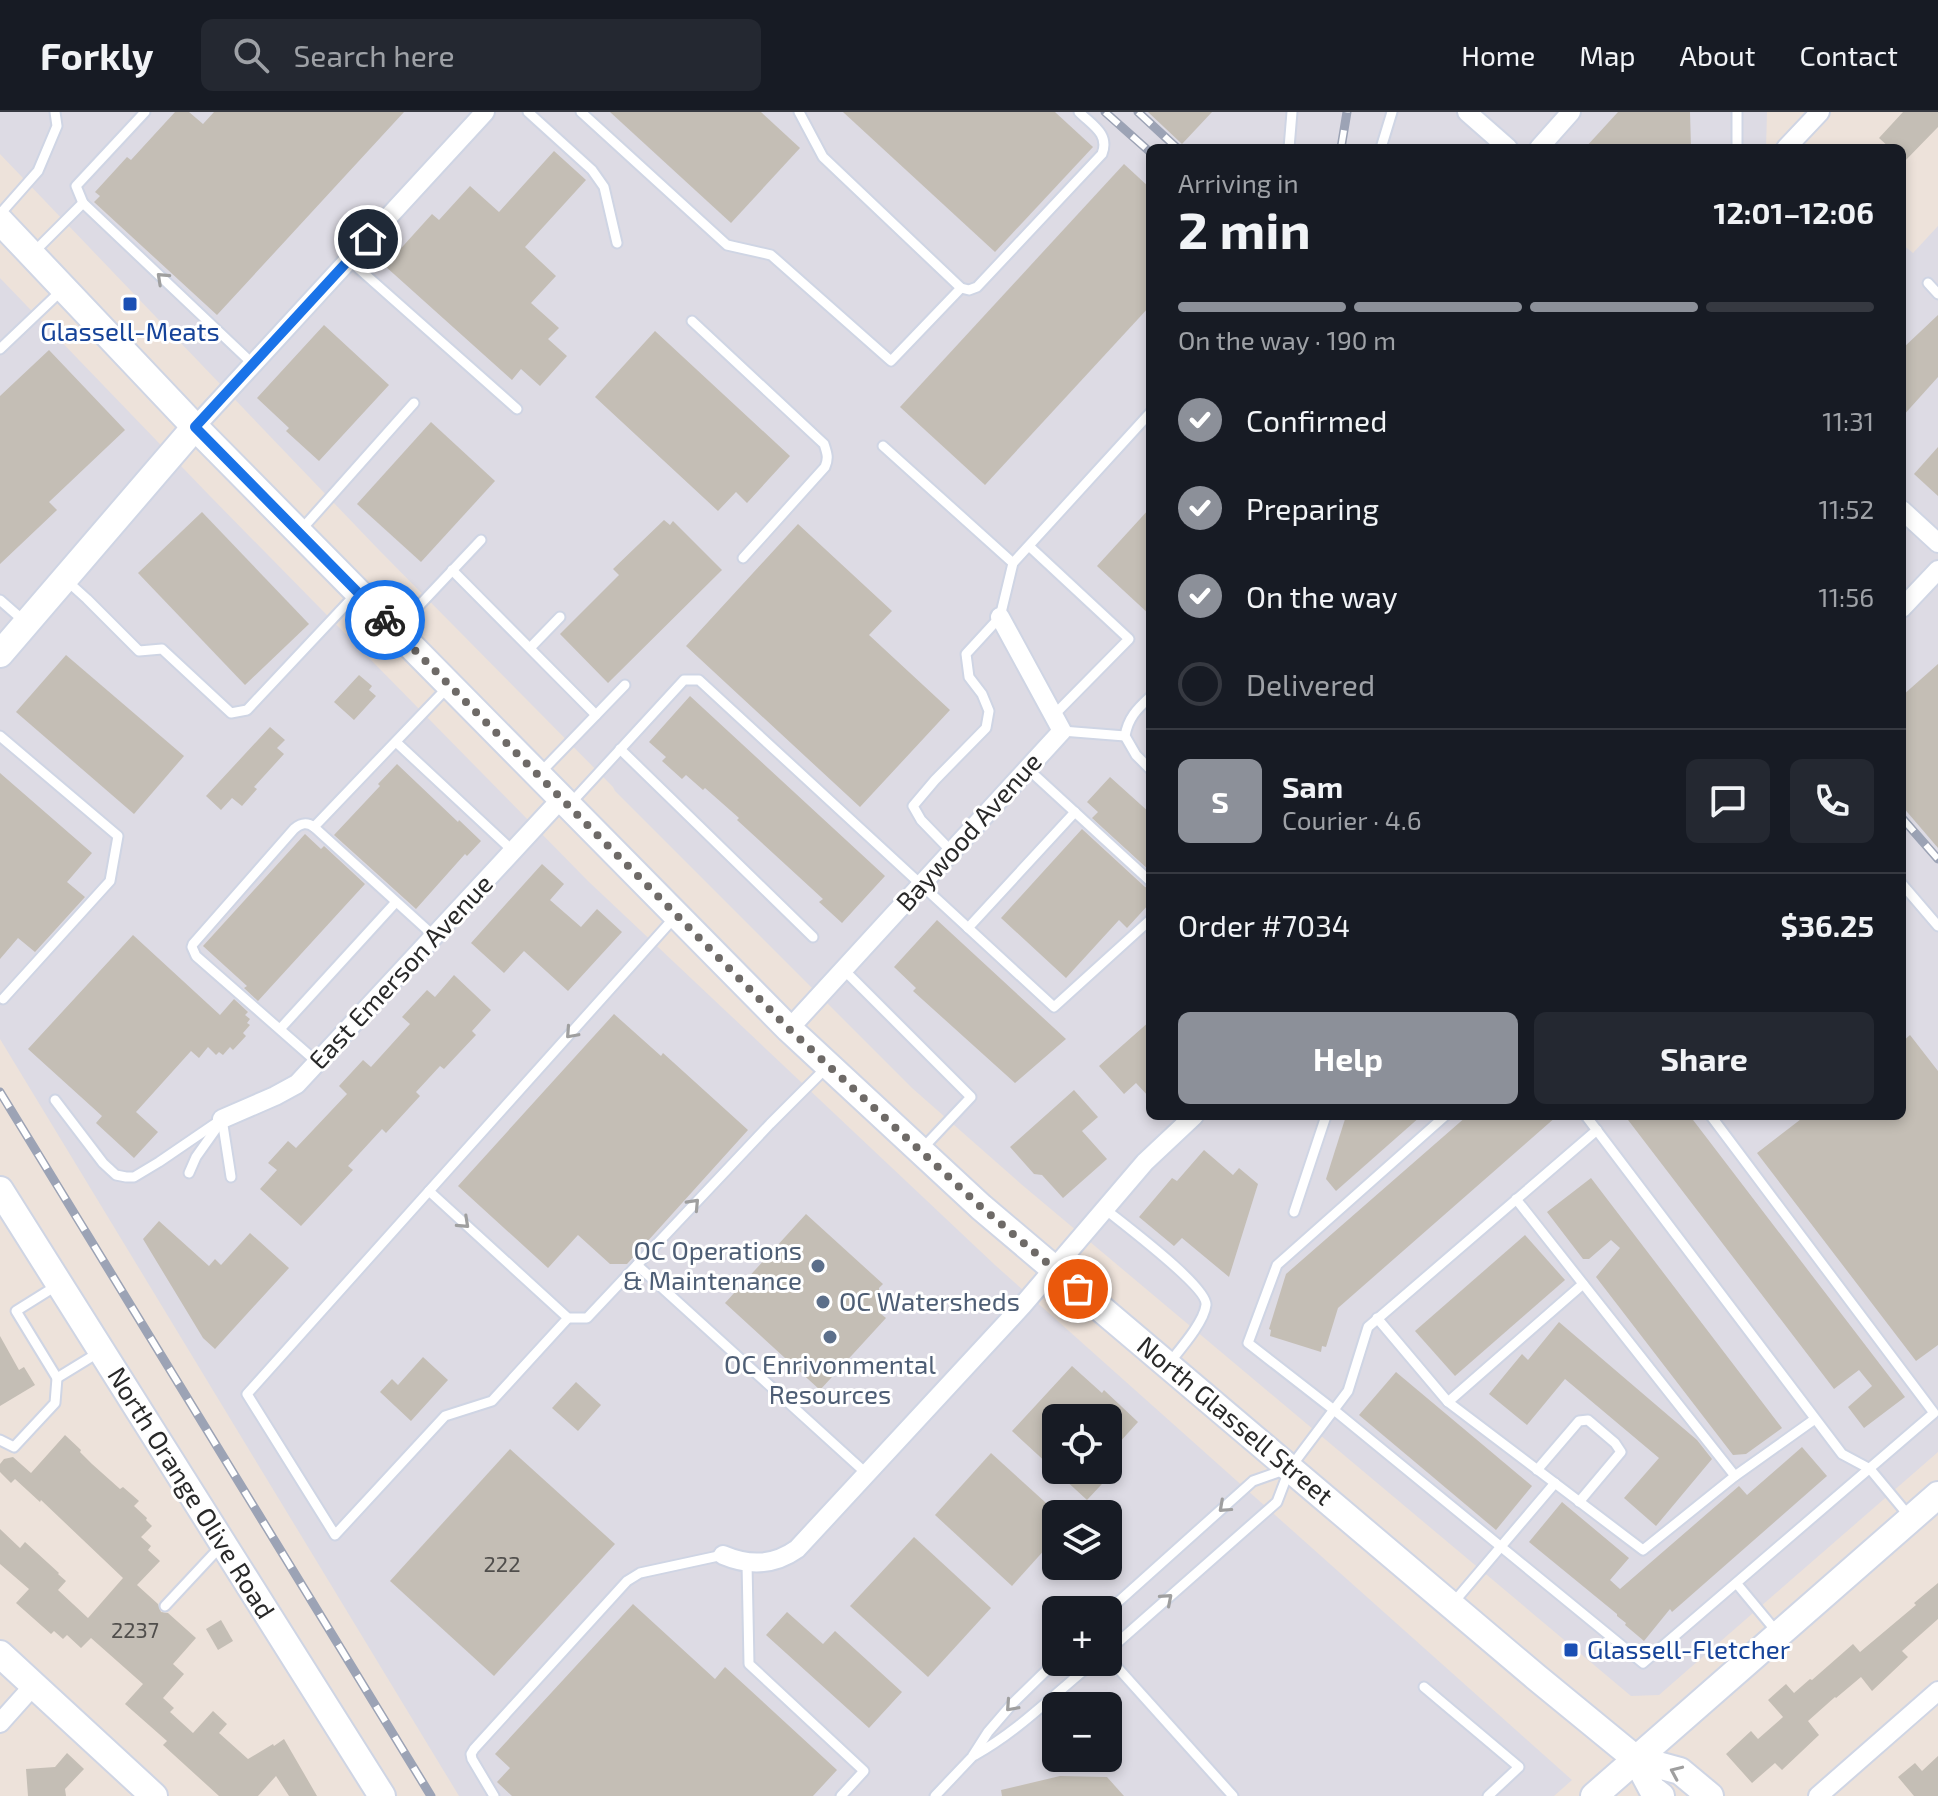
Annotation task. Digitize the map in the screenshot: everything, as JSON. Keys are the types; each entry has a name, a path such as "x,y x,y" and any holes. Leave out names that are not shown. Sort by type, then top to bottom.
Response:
{"main road":[{"name":"North Glassell Street","path":"0,221 195,427 828,1066 981,1207 1636,1759 1652,1789 1661,1796"},
{"path":"0,654 195,427"},
{"name":"North Orange Olive Road","path":"0,1190 382,1796"},
{"path":"1594,1796 1938,1495"},
{"path":"0,1654 154,1796"},
{"name":"North Glassell Street","path":"1636,1759 1680,1771 1710,1796"}],"street":[{"path":"195,427 485,112"},
{"path":"1467,112 1503,144"},
{"path":"1543,144 1571,112"},
{"path":"1790,144 1820,112"},
{"path":"1906,515 1938,543"},
{"path":"1906,604 1938,570"},
{"path":"1000,617 1058,723"},
{"name":"Baywood Avenue","path":"789,1029 1028,769 1058,723"},
{"name":"East Emerson Avenue","path":"222,1119 297,1084 513,851 564,802"},
{"path":"723,1555 759,1564 787,1556 805,1541 1055,1269 1145,1162 1190,1120"},
{"path":"0,1723 34,1685"},
{"path":"1818,1796 1938,1691"}],"lane":[{"path":"0,214 38,171 57,126 55,112"},
{"path":"145,112 76,186 83,203 253,364"},
{"path":"528,112 598,178 604,187 617,243"},
{"path":"581,112 727,245 771,255 891,361 961,288"},
{"path":"799,112 823,157 961,288 969,290 977,287 1102,154 1106,141 1079,112"},
{"path":"1289,144 1292,112"},
{"path":"1382,144 1392,112"},
{"path":"1737,112 1737,144"},
{"path":"31,254 83,203"},
{"path":"349,260 517,409"},
{"path":"1928,283 1938,294"},
{"path":"0,349 64,289"},
{"path":"692,321 824,444 828,454 825,467 743,558"},
{"path":"298,532 414,403"},
{"path":"952,852 921,820 913,806 986,728 989,711 982,694 969,677 966,654 1000,617 1013,563 1146,417"},
{"path":"883,446 1013,563"},
{"path":"395,631 481,540"},
{"path":"1029,546 1129,639 1058,723 1125,736"},
{"path":"452,570 596,715"},
{"path":"64,579 139,651 162,649 231,713 247,710 358,592"},
{"path":"0,600 26,624"},
{"path":"530,648 560,617"},
{"path":"564,802 620,749 684,680 699,680 1054,1007 1146,924"},
{"path":"538,775 625,685"},
{"path":"314,827 449,686"},
{"path":"1146,701 1135,711 1125,736 1146,765"},
{"path":"0,736 118,836 110,881 3,999"},
{"path":"396,742 513,851"},
{"path":"620,749 813,937"},
{"path":"1028,769 1146,877"},
{"path":"968,928 1075,812"},
{"path":"317,1062 196,956 193,950 193,944 294,829 304,823 314,827 434,936"},
{"path":"1906,889 1938,926"},
{"path":"280,1029 396,902"},
{"path":"568,1318 492,1401 445,1416 335,1535 247,1394 676,915"},
{"path":"844,970 971,1097 920,1151"},
{"path":"429,1191 568,1318 587,1318 828,1066"},
{"path":"55,1100 103,1163 116,1175 126,1177 134,1177 159,1162 222,1119"},
{"path":"189,1173 222,1119"},
{"path":"222,1119 231,1177"},
{"path":"1294,1212 1325,1120"},
{"path":"1440,1120 1277,1265 1248,1343 1643,1663 1934,1413 1714,1120"},
{"path":"1589,1120 1842,1454 1870,1469 1911,1518"},
{"path":"1122,1639 1277,1502 1290,1468 1348,1391 1368,1327 1597,1130"},
{"path":"1516,1199 1735,1476"},
{"path":"1105,1209 1193,1282 1206,1297 1206,1308 1197,1325 1168,1365"},
{"path":"637,1265 867,1474"},
{"path":"0,1440 14,1447 55,1403 57,1378 16,1311 59,1284"},
{"path":"1448,1402 1583,1284"},
{"path":"1377,1318 1448,1402 1643,1550 1735,1476 1815,1419"},
{"path":"57,1378 102,1351"},
{"path":"1537,1470 1579,1421 1588,1420 1621,1452 1579,1502"},
{"path":"1122,1598 1253,1481 1290,1468"},
{"path":"1452,1605 1555,1483"},
{"path":"165,1606 223,1544"},
{"path":"494,1796 472,1759 474,1749 627,1581 640,1573 723,1555"},
{"path":"747,1563 749,1664 864,1771 841,1796"},
{"path":"1737,1584 1778,1634"},
{"path":"1122,1673 1233,1796"},
{"path":"935,1796 972,1757 1013,1703 1042,1675"},
{"path":"972,1757 1026,1722 1078,1676"},
{"path":"1424,1687 1519,1767 1488,1796"}],"shaded area":[{"path":"0,112 1767,112 1766,144 1146,144 1146,1120 1906,1120 1906,247 1913,253 1938,226 1938,1452 1659,1695 1631,1696 1021,1184 912,1088 378,549 0,154"},
{"path":"0,278 588,881 995,1265 1572,1780 1554,1796 459,1796 0,1039"}],"building":[{"path":"175,112 189,112 203,124 214,112 404,112 217,315 94,202 100,196 95,192 127,157 131,160"},
{"path":"610,112 761,112 800,148 731,223"},
{"path":"843,112 1055,112 1093,147 995,252"},
{"path":"1148,112 1212,112 1182,144"},
{"path":"1618,112 1690,112 1691,144 1589,144"},
{"path":"1903,112 1938,112 1938,127 1906,160 1906,144 1886,144 1879,138"},
{"path":"554,151 586,180 525,247 556,276 531,303 559,328 548,339 567,356 540,386 521,369 512,380 385,266 432,214 439,220 470,186 499,212"},
{"path":"1124,164 1146,184 1146,310 985,485 900,407"},
{"path":"1938,315 1938,377 1906,413 1906,345"},
{"path":"324,325 389,385 319,461 286,431 289,428 257,398"},
{"path":"655,331 790,456 747,503 736,492 718,511 595,397"},
{"path":"49,350 125,430 49,502 57,510 0,564 0,396"},
{"path":"431,422 495,481 421,562 357,504"},
{"path":"1938,447 1938,496 1914,474"},
{"path":"202,512 309,624 245,685 138,573"},
{"path":"1146,512 1146,611 1097,566"},
{"path":"664,520 670,525 673,521 722,570 608,683 560,634 619,575 613,569"},
{"path":"798,524 892,611 869,635 950,710 860,807 686,646"},
{"path":"66,655 184,756 134,814 16,712"},
{"path":"1938,664 1938,848 1906,811 1906,692"},
{"path":"359,675 372,686 369,690 376,696 354,720 334,702"},
{"path":"690,696 885,876 842,923 819,902 823,899 737,820 739,818 686,775 682,779 662,761 666,757 649,742"},
{"path":"270,727 285,740 277,748 284,754 254,787 257,789 242,806 232,798 221,810 206,796"},
{"path":"397,764 481,841 467,856 465,854 416,909 334,835"},
{"path":"0,773 92,853 67,882 85,897 35,952 18,938 0,959"},
{"path":"1110,777 1146,809 1146,867 1092,818 1098,812 1087,802"},
{"path":"1082,829 1146,887 1146,907 1127,928 1119,920 1066,978 1001,918"},
{"path":"305,834 321,849 324,846 365,884 258,1001 244,988 247,986 203,946"},
{"path":"542,864 564,884 550,900 581,927 597,909 622,932 568,991 524,951 504,973 471,943"},
{"path":"937,920 1066,1039 1015,1083 913,991 916,988 894,967"},
{"path":"133,935 220,1015 234,999 248,1012 245,1015 250,1019 247,1023 250,1025 243,1033 246,1036 233,1050 230,1047 223,1055 219,1052 216,1055 208,1047 199,1058 191,1051 136,1112 158,1132 134,1158 96,1123 102,1116 28,1049"},
{"path":"454,975 491,1010 472,1031 476,1035 444,1069 440,1066 416,1092 420,1096 386,1133 382,1129 348,1166 353,1170 301,1226 260,1189 277,1170 268,1163 288,1141 296,1148 347,1094 339,1086 363,1060 371,1067 410,1024 402,1017 427,990 435,997"},
{"path":"614,1014 661,1056 663,1053 748,1130 627,1264 610,1264 578,1235 548,1268 458,1186"},
{"path":"1146,1025 1146,1094 1136,1083 1124,1094 1099,1066"},
{"path":"1910,1035 1938,1071 1938,1345 1916,1361 1757,1153 1800,1120 1906,1120 1906,1038"},
{"path":"1074,1090 1098,1117 1082,1131 1107,1159 1063,1198 1042,1175 1034,1174 1010,1147"},
{"path":"1345,1120 1416,1120 1336,1191 1326,1179"},
{"path":"1462,1120 1552,1120 1338,1308 1326,1347 1322,1346 1321,1352 1270,1336 1269,1329 1286,1274"},
{"path":"1628,1120 1693,1120 1905,1397 1864,1428 1848,1407 1872,1386 1859,1370 1834,1389"},
{"path":"1204,1150 1233,1175 1239,1168 1258,1184 1229,1277 1182,1238 1174,1246 1139,1217 1172,1178 1177,1181"},
{"path":"1591,1178 1782,1428 1746,1454 1733,1455 1596,1277 1620,1248 1611,1240 1589,1259 1583,1259 1547,1212"},
{"path":"806,1214 883,1284 879,1288 881,1314 886,1318 820,1390 725,1303"},
{"path":"159,1221 209,1266 215,1259 221,1265 250,1233 289,1268 215,1349 203,1338 143,1239"},
{"path":"1525,1235 1565,1280 1455,1376 1415,1331"},
{"path":"1559,1322 1697,1440 1712,1459 1656,1526 1624,1498 1659,1458 1565,1379 1527,1425 1489,1394 1522,1354 1528,1360"},
{"path":"0,1336 19,1370 24,1367 35,1385 0,1406"},
{"path":"423,1357 448,1380 411,1421 380,1392 392,1379 398,1385"},
{"path":"1072,1366 1119,1404 1042,1404 1042,1459 1012,1431"},
{"path":"1396,1372 1532,1486 1496,1530 1359,1415"},
{"path":"576,1382 601,1405 578,1431 552,1408"},
{"path":"1122,1407 1138,1422 1122,1440"},
{"path":"65,1435 120,1489 123,1487 139,1501 134,1506 152,1526 141,1537 151,1546 148,1550 160,1561 137,1585 158,1604 161,1612 168,1613 196,1638 173,1664 184,1674 163,1698 174,1708 170,1712 193,1733 213,1711 227,1724 219,1733 248,1759 284,1739 317,1796 289,1796 276,1776 258,1796 219,1796 163,1745 167,1741 125,1704 143,1684 91,1638 81,1648 67,1635 63,1639 54,1631 51,1634 16,1603 29,1589 0,1564 0,1529 20,1548 25,1542 59,1573 66,1581 58,1590 88,1618 123,1578 41,1500 15,1479 11,1483 0,1472 4,1459 13,1457 31,1473"},
{"path":"1802,1447 1827,1476 1672,1612 1670,1609 1644,1641 1617,1614 1529,1542 1562,1502 1629,1558 1610,1580 1620,1589 1739,1486 1747,1495"},
{"path":"510,1449 615,1544 494,1676 390,1581"},
{"path":"991,1453 1043,1500 1042,1553 1012,1586 935,1515"},
{"path":"1070,1484 1102,1484 1087,1500"},
{"path":"914,1537 991,1608 928,1677 850,1606"},
{"path":"1938,1583 1938,1619 1902,1651 1908,1657 1872,1691 1861,1677 1835,1697 1808,1721 1819,1735 1782,1770 1775,1763 1752,1783 1726,1754 1751,1731 1758,1739 1783,1717 1768,1700 1786,1684 1794,1693 1853,1644 1860,1652"},
{"path":"633,1604 715,1679 725,1667 837,1770 813,1796 512,1796 497,1782 510,1768 495,1754"},
{"path":"787,1612 823,1644 835,1631 902,1692 869,1728 766,1635"},
{"path":"221,1620 233,1641 218,1650 206,1629"},
{"path":"67,1753 84,1769 65,1789 66,1796 28,1796 26,1769 55,1767"},
{"path":"1938,1756 1938,1796 1914,1796 1898,1777 1915,1763 1922,1771"},
{"path":"1060,1776 1107,1777 1124,1796 1002,1796 1001,1790"}],"railway":[{"path":"1105,112 1146,148"},
{"path":"1138,112 1173,144"},
{"path":"1342,144 1347,112"},
{"path":"1906,823 1938,859"},
{"path":"0,1092 431,1796"}],"way so far":[{"path":"385,620 789,1029 981,1207 1078,1289"}],"place":[{"name":"Glassell-Meats","path":"130,304"},
{"name":"OC Operations & Maintenance","path":"818,1266"},
{"name":"OC Watersheds","path":"823,1302"},
{"name":"OC Enrivonmental Resources","path":"830,1337"},
{"name":"Glassell-Fletcher","path":"1571,1650"}],"route":[{"path":"368,239 195,427 385,620"}]}
